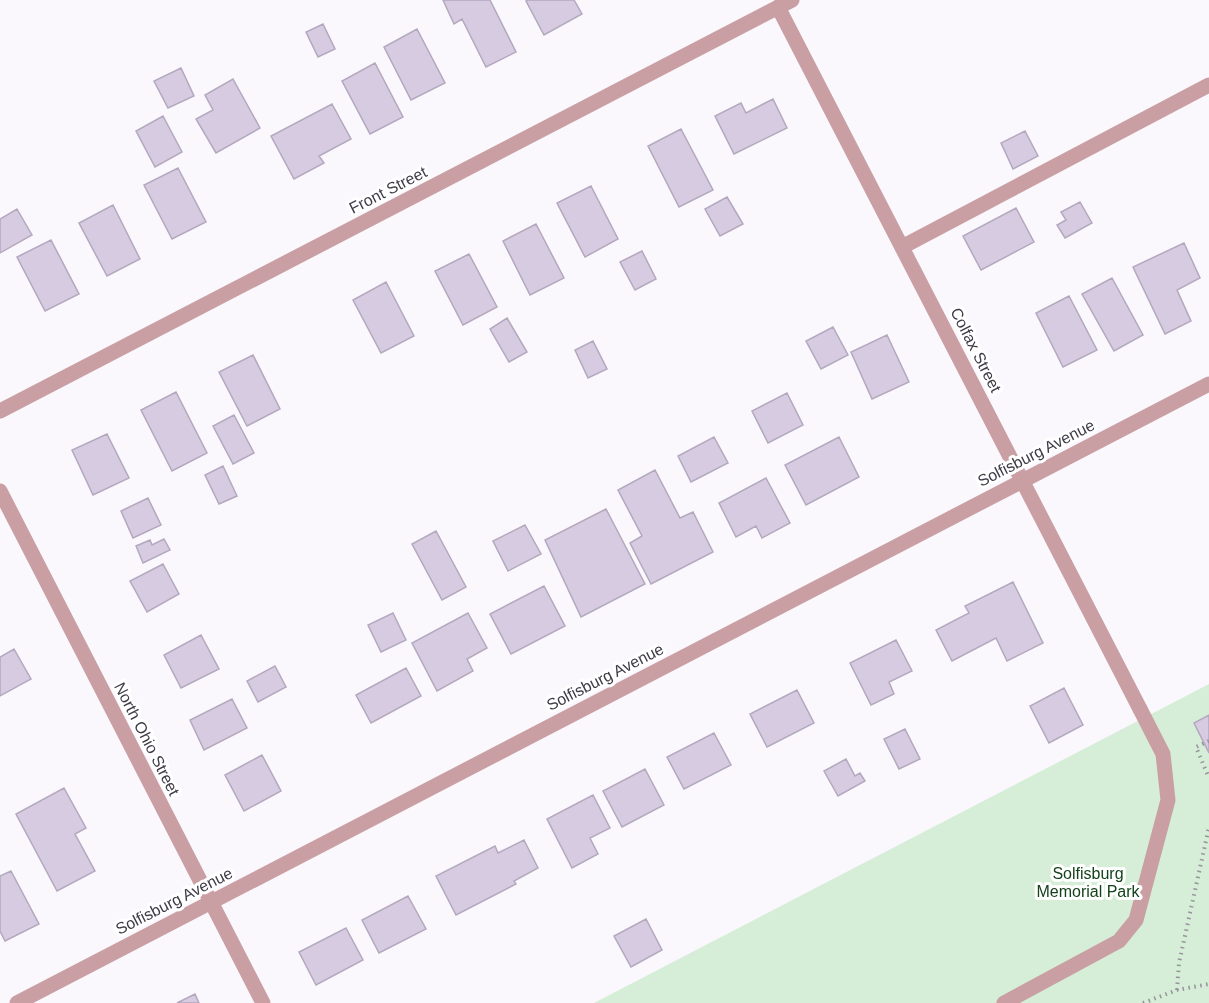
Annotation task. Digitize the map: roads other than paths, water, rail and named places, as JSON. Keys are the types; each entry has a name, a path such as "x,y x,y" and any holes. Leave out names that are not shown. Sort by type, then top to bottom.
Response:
{"street":[{"name":"Colfax Street","path":"785,4 902,246 1163,754 1168,800 1136,920 1119,941 1004,1003"},
{"name":"Front Street","path":"0,411 785,4"},
{"path":"902,246 1209,85"},
{"name":"Solfisburg Avenue","path":"17,1003 1209,384"},
{"name":"North Ohio Street","path":"0,491 263,1003"}],"park label":[{"name":"Solfisburg Memorial Park","path":"1088,882"}]}
